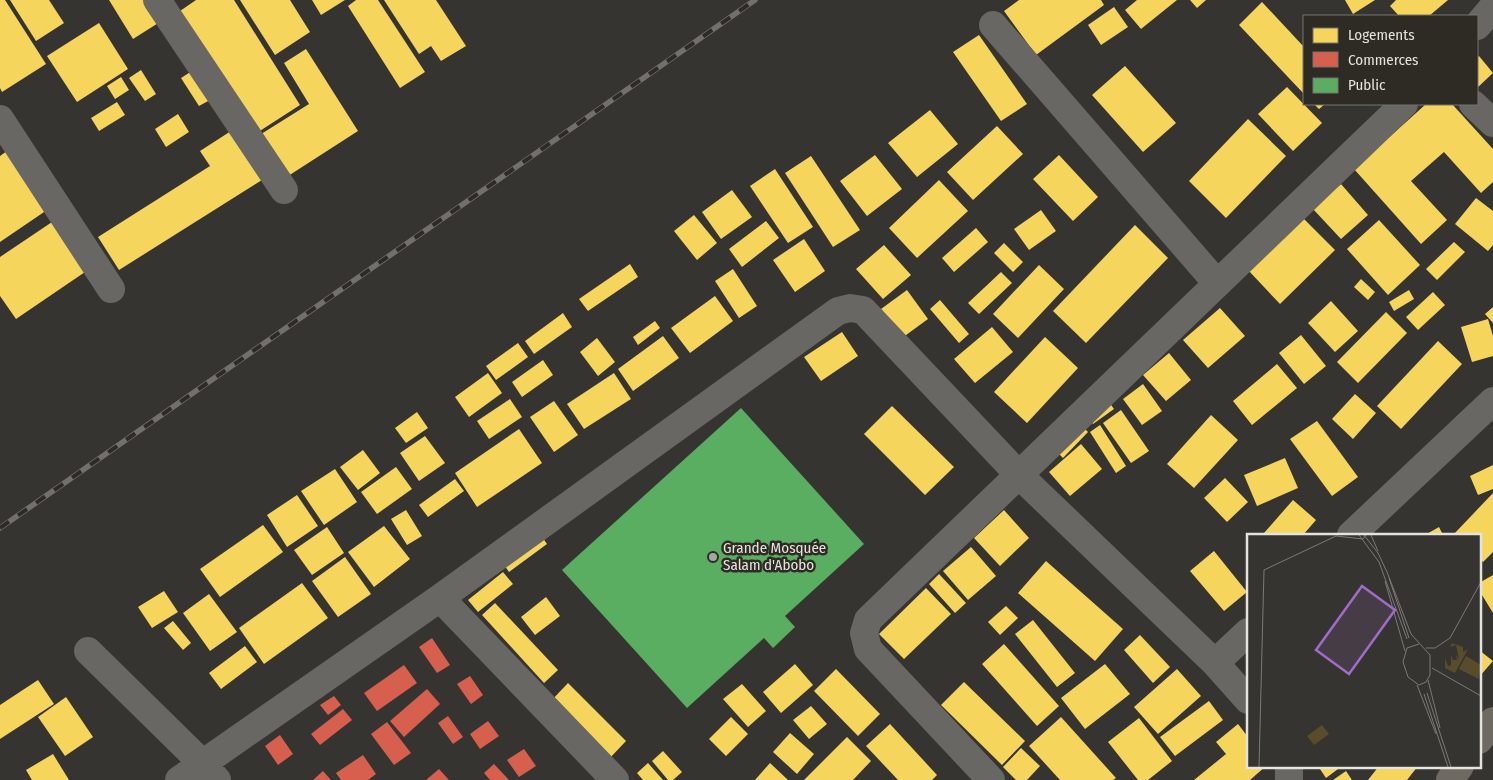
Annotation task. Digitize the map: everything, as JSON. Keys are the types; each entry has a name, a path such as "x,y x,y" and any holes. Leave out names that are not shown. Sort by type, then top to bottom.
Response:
{"main road":[{"path":"1480,739 1493,721"},
{"path":"1450,780 1459,768"}],"street":[{"path":"166,3 284,190"},
{"path":"1478,25 1493,7"},
{"path":"993,25 1216,282"},
{"path":"991,780 868,649 864,633 868,620 1216,282 1403,105"},
{"path":"1474,105 1493,123"},
{"path":"0,119 111,289"},
{"path":"179,780 210,772 440,598 838,311 850,308 863,310 1019,474 1215,663 1247,699"},
{"path":"1352,534 1493,401"},
{"path":"440,598 615,780"},
{"path":"1215,663 1247,633"},
{"path":"88,651 210,772"}],"building: Logements":[{"path":"0,0 5,0 46,64 2,92 0,88"},
{"path":"10,0 49,0 64,23 36,41"},
{"path":"109,0 150,0 163,20 133,39"},
{"path":"196,0 234,0 300,105 252,136 180,11"},
{"path":"240,0 290,0 310,32 275,55"},
{"path":"312,0 345,0 321,15"},
{"path":"356,0 378,0 425,72 400,88 348,6"},
{"path":"384,0 436,0 466,46 441,61 431,46 419,54"},
{"path":"1019,0 1101,0 1104,5 1036,55 1004,11"},
{"path":"1137,0 1177,0 1141,29 1125,10"},
{"path":"1190,0 1206,0 1197,8"},
{"path":"1345,0 1375,0 1353,14"},
{"path":"1396,0 1448,0 1430,15 1398,15 1390,6"},
{"path":"1262,2 1303,46 1303,93 1239,25"},
{"path":"1114,7 1128,27 1101,45 1088,25"},
{"path":"99,23 128,69 77,102 47,56"},
{"path":"979,35 1027,104 1001,121 953,52"},
{"path":"306,49 358,131 285,178 258,136 309,104 284,63"},
{"path":"1478,57 1493,73 1478,87"},
{"path":"1125,66 1176,123 1143,152 1092,95"},
{"path":"141,70 156,94 145,101 129,78"},
{"path":"192,71 210,100 199,106 181,78"},
{"path":"121,77 129,90 115,99 107,86"},
{"path":"1287,87 1322,123 1293,151 1258,114"},
{"path":"117,102 125,115 99,131 91,118"},
{"path":"1315,105 1324,105 1319,109"},
{"path":"1425,105 1453,105 1493,149 1493,182 1481,193 1444,152 1411,181 1447,220 1421,244 1354,169"},
{"path":"930,110 958,144 917,177 888,143"},
{"path":"178,114 189,132 166,147 155,129"},
{"path":"1248,119 1286,156 1226,218 1189,181"},
{"path":"997,126 1023,154 973,200 947,172"},
{"path":"231,131 262,180 119,270 98,237 210,166 200,151"},
{"path":"7,151 47,210 0,242 0,156"},
{"path":"875,155 902,189 867,216 840,181"},
{"path":"1059,155 1098,197 1073,221 1033,179"},
{"path":"811,156 860,230 833,247 785,173"},
{"path":"775,169 813,227 788,243 750,186"},
{"path":"939,180 968,211 917,258 889,228"},
{"path":"1341,184 1368,215 1341,239 1313,209"},
{"path":"732,190 752,217 721,239 702,212"},
{"path":"1476,198 1493,211 1493,245 1488,251 1455,224"},
{"path":"1041,210 1056,231 1029,250 1014,229"},
{"path":"694,215 717,243 697,260 674,231"},
{"path":"1302,217 1335,250 1280,304 1248,270"},
{"path":"1379,220 1420,265 1388,295 1347,249"},
{"path":"766,221 779,238 742,267 729,249"},
{"path":"52,222 85,272 16,319 0,296 0,257"},
{"path":"1135,225 1168,258 1086,343 1053,311"},
{"path":"976,228 988,242 954,272 942,258"},
{"path":"804,239 825,271 795,292 773,260"},
{"path":"1454,242 1465,252 1437,280 1426,269"},
{"path":"1004,243 1023,262 1013,272 994,253"},
{"path":"884,245 911,275 883,299 856,269"},
{"path":"630,264 638,277 588,311 579,299"},
{"path":"1039,265 1064,289 1018,338 993,314"},
{"path":"733,269 757,306 739,318 715,281"},
{"path":"1001,272 1012,283 979,314 968,303"},
{"path":"1361,279 1375,292 1368,300 1354,287"},
{"path":"907,290 928,319 902,338 881,309"},
{"path":"1409,290 1414,299 1394,311 1389,302"},
{"path":"1433,292 1445,305 1418,330 1406,317"},
{"path":"715,296 733,321 690,353 671,328"},
{"path":"940,300 969,334 959,343 930,309"},
{"path":"1331,301 1358,331 1335,352 1308,323"},
{"path":"1493,307 1493,323 1485,314"},
{"path":"1220,308 1245,336 1208,368 1183,340"},
{"path":"1386,312 1407,333 1358,383 1337,362"},
{"path":"563,313 572,327 534,354 525,341"},
{"path":"1488,319 1493,336 1493,356 1472,362 1461,327"},
{"path":"655,321 660,328 638,345 633,337"},
{"path":"992,327 1013,352 975,383 954,359"},
{"path":"842,332 858,356 821,381 804,357"},
{"path":"1301,335 1326,366 1304,384 1279,353"},
{"path":"663,336 679,358 633,391 618,369"},
{"path":"1045,337 1078,368 1027,423 994,392"},
{"path":"597,338 615,362 598,376 580,352"},
{"path":"1438,341 1462,364 1401,429 1377,406"},
{"path":"518,343 528,357 496,380 486,366"},
{"path":"1169,353 1191,380 1166,401 1143,375"},
{"path":"543,360 553,375 522,397 512,382"},
{"path":"1277,364 1297,388 1252,425 1233,401"},
{"path":"488,373 502,393 469,417 455,397"},
{"path":"614,373 631,399 584,429 567,404"},
{"path":"1143,384 1162,411 1142,425 1123,399"},
{"path":"1355,394 1376,413 1353,439 1332,419"},
{"path":"1106,398 1114,409 1093,424 1085,412"},
{"path":"510,399 522,417 489,439 477,421"},
{"path":"554,401 578,435 554,452 530,417"},
{"path":"892,406 954,467 925,495 864,434"},
{"path":"1121,410 1149,451 1131,463 1103,423"},
{"path":"417,412 428,428 406,443 395,428"},
{"path":"1211,415 1238,440 1194,488 1167,464"},
{"path":"1317,421 1358,477 1332,496 1290,439"},
{"path":"1080,424 1088,432 1063,458 1055,450"},
{"path":"1100,425 1126,466 1116,473 1090,432"},
{"path":"519,429 542,463 477,507 455,473"},
{"path":"425,436 445,463 419,481 400,453"},
{"path":"1081,444 1102,469 1070,496 1049,472"},
{"path":"363,450 380,473 358,490 340,467"},
{"path":"1285,458 1298,488 1257,506 1244,475"},
{"path":"1493,465 1493,489 1478,495 1470,476"},
{"path":"396,467 412,489 377,514 361,492"},
{"path":"335,469 357,502 324,525 301,491"},
{"path":"1225,478 1248,502 1227,522 1204,498"},
{"path":"455,479 464,491 428,517 419,505"},
{"path":"1493,493 1493,552 1483,562 1480,559 1480,534 1454,534"},
{"path":"297,495 318,526 287,547 267,515"},
{"path":"1293,500 1316,520 1304,534 1264,533"},
{"path":"406,510 422,536 407,545 391,519"},
{"path":"1004,510 1029,538 1000,566 974,538"},
{"path":"263,525 283,552 220,597 200,569"},
{"path":"384,526 410,559 374,587 348,552"},
{"path":"327,527 344,553 312,575 294,550"},
{"path":"1439,527 1442,534 1427,534"},
{"path":"540,534 547,544 509,572 502,562"},
{"path":"971,547 996,576 968,600 943,571"},
{"path":"1214,551 1247,592 1224,611 1190,571"},
{"path":"345,557 371,594 338,617 312,581"},
{"path":"1046,561 1123,629 1095,661 1018,593"},
{"path":"503,572 513,584 478,612 468,600"},
{"path":"939,574 966,603 955,613 929,584"},
{"path":"1493,575 1493,613 1480,592 1480,582"},
{"path":"302,583 328,618 264,664 239,628"},
{"path":"926,588 951,614 904,659 879,634"},
{"path":"164,591 178,612 152,628 138,607"},
{"path":"209,594 237,632 210,651 183,613"},
{"path":"546,597 560,616 535,635 521,617"},
{"path":"495,603 558,670 544,683 482,615"},
{"path":"1006,606 1018,618 1000,635 988,622"},
{"path":"1033,620 1075,673 1057,687 1015,634"},
{"path":"173,621 191,643 183,650 164,628"},
{"path":"1140,635 1170,667 1153,683 1124,650"},
{"path":"1004,644 1059,706 1037,726 982,664"},
{"path":"245,646 257,662 221,689 209,673"},
{"path":"1480,651 1493,661 1480,676"},
{"path":"795,664 813,685 781,713 763,692"},
{"path":"1105,664 1130,694 1085,729 1061,698"},
{"path":"836,669 880,714 858,736 814,691"},
{"path":"1177,669 1201,696 1158,734 1134,707"},
{"path":"38,680 54,704 0,739 0,705"},
{"path":"964,682 1025,741 1002,765 941,705"},
{"path":"568,683 626,741 609,759 551,701"},
{"path":"742,684 766,711 748,727 723,699"},
{"path":"66,697 93,737 65,756 38,717"},
{"path":"1209,701 1223,720 1175,756 1160,737"},
{"path":"811,706 827,724 809,739 793,720"},
{"path":"731,717 748,734 726,756 709,739"},
{"path":"1061,717 1116,778 1113,780 1060,780 1029,746"},
{"path":"1139,718 1172,761 1148,780 1138,780 1108,742"},
{"path":"890,724 937,775 932,780 898,780 866,746"},
{"path":"1238,724 1247,736 1247,768 1264,768 1250,780 1194,780 1226,754 1216,742"},
{"path":"790,733 814,754 797,774 773,752"},
{"path":"847,737 871,761 853,780 804,780"},
{"path":"1021,748 1040,766 1027,780 1016,780 1003,767"},
{"path":"663,751 682,772 673,780 668,780 652,761"},
{"path":"53,754 69,780 32,780 26,770"},
{"path":"648,763 663,780 643,780 637,773"},
{"path":"770,763 788,780 755,780"},
{"path":"1319,768 1339,768 1326,778"},
{"path":"1377,768 1416,768 1407,780 1368,780"},
{"path":"1346,771 1352,780 1333,780"}],"building: Commerces":[{"path":"432,638 450,665 437,673 419,647"},
{"path":"404,665 417,683 377,711 364,693"},
{"path":"470,676 483,695 471,704 457,684"},
{"path":"427,689 440,704 404,737 390,721"},
{"path":"334,696 341,705 328,715 320,705"},
{"path":"343,709 352,720 320,745 311,734"},
{"path":"448,716 463,737 453,744 438,723"},
{"path":"488,721 499,736 480,749 470,734"},
{"path":"387,722 411,753 394,765 371,734"},
{"path":"280,735 293,754 278,765 265,746"},
{"path":"524,749 536,766 519,777 507,760"},
{"path":"363,755 376,774 368,780 341,780 336,773"},
{"path":"494,764 509,780 490,780 484,773"},
{"path":"439,769 449,780 426,780"},
{"path":"323,771 331,780 313,780"}],"building: Public":[{"name":"Grande Mosquée Salam d'Abobo","path":"741,408 864,544 785,616 795,627 773,648 764,638 687,708 562,570"}],"railway":[{"path":"0,528 755,0"}],"place":[{"name":"Grande Mosquée Salam d'Abobo","path":"713,557"}]}
